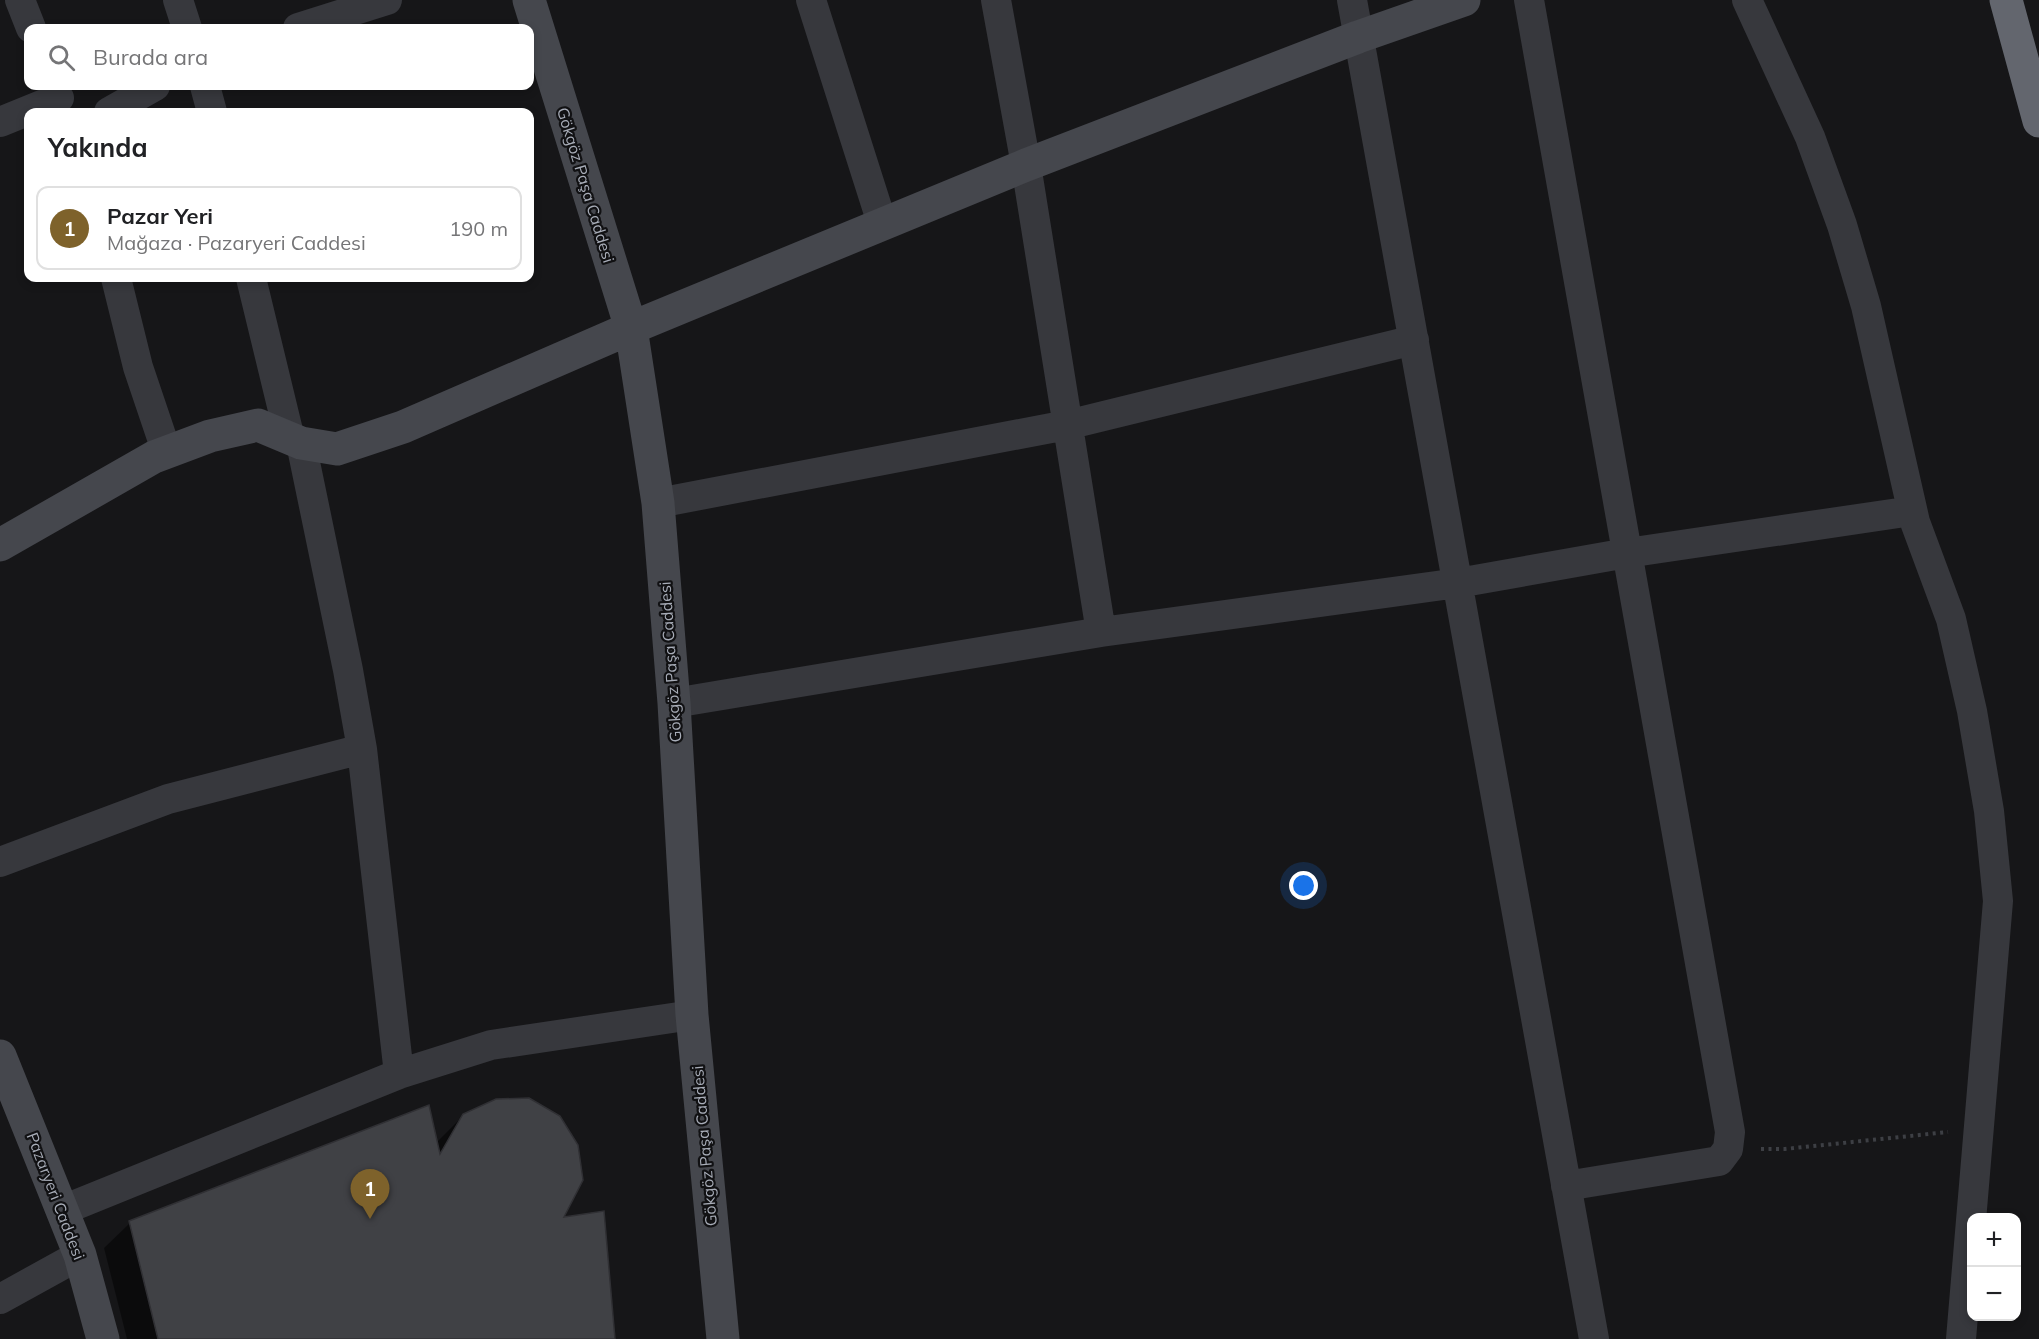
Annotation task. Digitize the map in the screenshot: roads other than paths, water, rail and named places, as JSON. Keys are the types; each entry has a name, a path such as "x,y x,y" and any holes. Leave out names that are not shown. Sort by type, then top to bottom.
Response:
{"highway":[{"path":"2006,0 2039,122"}],"street":[{"path":"20,0 29,24"},
{"path":"178,0 186,24"},
{"path":"311,24 387,0"},
{"name":"Gökgöz Paşa Caddesi","path":"529,0 631,328 658,503 674,702 692,1015 723,1339"},
{"path":"811,0 882,223"},
{"path":"996,0 1026,165 1101,632"},
{"path":"1352,0 1594,1339"},
{"path":"0,545 154,457 210,436 258,425 295,441 336,449 403,427 631,328 1026,165 1358,37 1464,0"},
{"path":"1529,0 1730,1132 1728,1149 1719,1161 1566,1186"},
{"path":"1747,0 1810,138 1842,225 1866,306 1912,511 1951,619 1972,711 1989,811 1998,901 1961,1339"},
{"path":"116,108 148,90"},
{"path":"206,90 211,108"},
{"path":"36,108 59,99"},
{"path":"0,122 24,113"},
{"path":"117,282 138,367 167,453"},
{"path":"252,282 295,441 348,670 362,750 399,1074"},
{"path":"658,503 1067,425 1414,340"},
{"path":"674,702 1101,632 1458,583 1627,553 1912,511"},
{"path":"0,862 168,799 362,750"},
{"path":"63,1210 399,1074 491,1045 692,1015"},
{"name":"Pazaryeri Caddesi","path":"0,1056 80,1255 103,1339"},
{"path":"0,1299 80,1255"}],"place":[{"name":"Pazar Yeri","path":"370,1219"}]}
